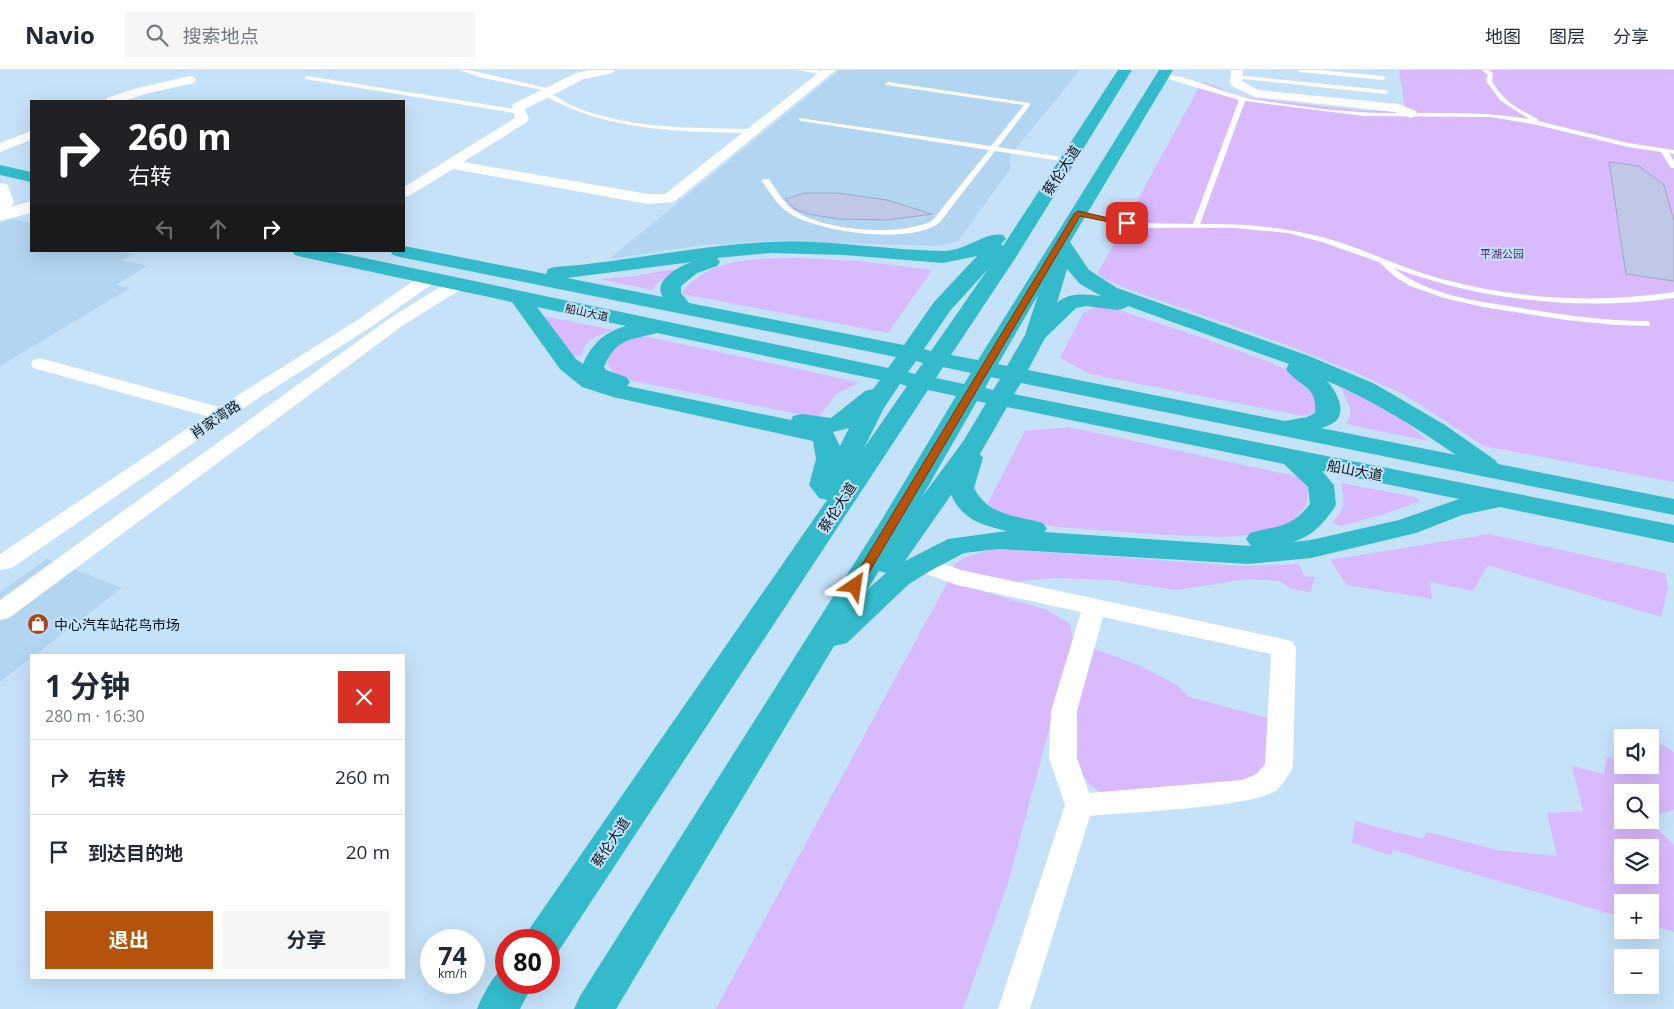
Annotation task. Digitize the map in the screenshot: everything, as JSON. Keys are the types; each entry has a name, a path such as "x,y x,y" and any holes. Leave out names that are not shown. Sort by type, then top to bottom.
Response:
{"highway":[{"name":"蔡伦大道","path":"551,929 760,622 880,440 1006,257 1125,70"},
{"path":"594,1009 895,521 1020,308 1072,228 1164,73"},
{"path":"0,188 30,177"},
{"path":"0,188 30,195"},
{"path":"657,327 626,331 607,341 598,352 593,367 596,374 608,380 827,426 839,424 942,307 1045,195"},
{"path":"812,522 830,456 828,443 822,434 613,390 590,382 568,364 520,286 575,272 738,250 780,247 812,247 943,257 960,256 975,252 1014,228"},
{"path":"744,765 976,441 1036,335 1072,228"},
{"path":"1072,228 1076,269 1088,281 1110,292 1301,361 1368,389 1436,430 1496,472"},
{"name":"船山大道","path":"307,252 457,284 520,286 682,308 1043,382 1674,507"},
{"name":"船山大道","path":"403,252 657,327 880,378 1035,406 1674,534"},
{"path":"682,308 670,294 671,284 690,269 736,256 806,253 900,259 949,267 954,273 942,307"},
{"path":"1036,335 1070,302 1086,300 1107,301 1131,307 1286,363 1309,377 1325,391 1329,404 1327,416 1314,422 1282,429"},
{"path":"760,622 872,408 880,378"},
{"path":"976,441 961,488 969,505 991,520 1039,531 1218,543 1274,538 1296,532 1314,518 1323,506 1321,485 1293,458"},
{"path":"836,636 899,577 958,545 999,540 1040,541 1248,555 1310,549 1406,527 1456,508 1505,499"},
{"path":"497,1009 507,994"}],"street":[{"path":"405,192 522,120 518,107 580,76 609,70"},
{"path":"450,164 648,199 669,199 828,72"},
{"path":"1237,74 1236,83 1266,98 1398,108 1412,114"},
{"path":"115,100 141,91 190,80"},
{"path":"0,148 30,135"},
{"path":"0,215 30,207"},
{"name":"肖家湾路","path":"2,563 222,414 365,323 429,278"},
{"path":"0,612 396,322 457,284"},
{"path":"40,364 222,414"},
{"path":"920,564 957,577 1284,648 1279,767 1267,782 1244,790 1079,805"},
{"path":"1014,1009 1079,805 1063,758 1064,711 1094,607"}],"lane":[{"path":"462,70 548,92 560,104 595,115 638,124 685,129 754,131"},
{"path":"800,70 828,72"},
{"path":"1300,70 1383,78"},
{"path":"1485,70 1491,74 1489,81 1501,100 1550,126"},
{"path":"1164,73 1243,99 1266,98"},
{"path":"1237,74 1384,92"},
{"path":"307,78 521,112"},
{"path":"766,181 790,211 806,220 839,228 916,232 928,228 935,223 1028,104 888,84"},
{"path":"1196,225 1243,99"},
{"path":"1412,114 1446,113 1492,116 1550,126 1650,150 1674,152"},
{"path":"802,119 1068,160"},
{"path":"1664,151 1674,166"},
{"path":"1072,228 1196,225 1255,226 1288,231 1334,242 1429,278 1502,294 1602,303 1673,298"},
{"path":"1380,258 1393,272 1423,289 1481,304 1552,316 1626,324 1647,324"}],"shaded area":[{"path":"840,70 1080,70 1009,157 1011,168 958,241 937,246 770,241 704,245 609,259"},
{"path":"11,219 30,223 30,252 123,252 132,254 123,261 147,266 116,285 130,288 0,366 0,224"},
{"name":"中心汽车站花鸟市场","path":"47,559 122,588 36,654 30,654 30,659 0,682 0,592"}],"green space":[{"name":"平湖公园","path":"1399,70 1674,70 1674,482 1484,446 1403,394 1357,373 1287,345 1128,289 1103,278 1098,273 1202,82 1219,87 1236,96 1365,111 1405,109"},
{"path":"797,258 859,261 932,270 888,333 683,294 682,292 707,272 721,266 750,260"},
{"path":"673,269 678,271 660,281 653,290 599,279 635,276"},
{"path":"1096,307 1118,310 1185,332 1270,362 1293,373 1316,395 1318,405 1315,412 1303,416 1090,374 1060,358 1083,313"},
{"path":"543,316 614,330 599,335 586,344 580,356 570,354"},
{"path":"639,335 858,383 836,394 818,418 634,381 612,371 607,358 617,345"},
{"path":"1346,385 1391,410 1428,441 1346,424 1349,419 1350,410 1342,388"},
{"path":"1069,427 1300,477 1308,490 1306,505 1289,525 1271,533 1227,537 1165,535 1057,527 1010,519 993,510 988,503 1025,431"},
{"path":"1341,483 1415,497 1420,501 1342,526 1332,523 1342,509 1343,494"},
{"path":"1489,534 1665,573 1668,588 1661,617 1488,565 1473,591 1430,582 1432,599 1347,585 1330,560"},
{"path":"997,549 1242,566 1299,564 1304,576 1315,577 1310,592 1291,589 1280,581 1248,579 1176,590 1111,580 1055,578 1003,583 953,570 953,565 963,559 974,554"},
{"path":"948,581 1047,610 1070,624 1073,639 1008,883 963,1009 716,1009"},
{"path":"1092,648 1138,665 1177,685 1189,697 1268,718 1266,763 1254,776 1240,782 1102,793 1087,781 1080,767 1076,751 1076,716"},
{"path":"1659,743 1674,752 1674,809 1659,815 1659,784 1614,784 1614,829 1657,829 1674,845 1674,932 1659,928 1659,894 1614,894 1614,915 1393,850 1391,855 1352,843 1355,821 1423,839 1427,832 1497,850 1557,856 1547,813 1583,811 1572,766 1604,774 1607,757 1614,760 1614,774 1659,774"}],"building":[{"path":"1609,162 1639,166 1664,185 1674,221 1674,281 1626,274"},
{"path":"805,193 837,193 887,200 932,214 888,220 839,219 808,214 795,209 785,199"}],"place":[{"name":"中心汽车站花鸟市场","path":"38,624"}],"route":[{"path":"855,586 1078,214 1127,223"}]}
